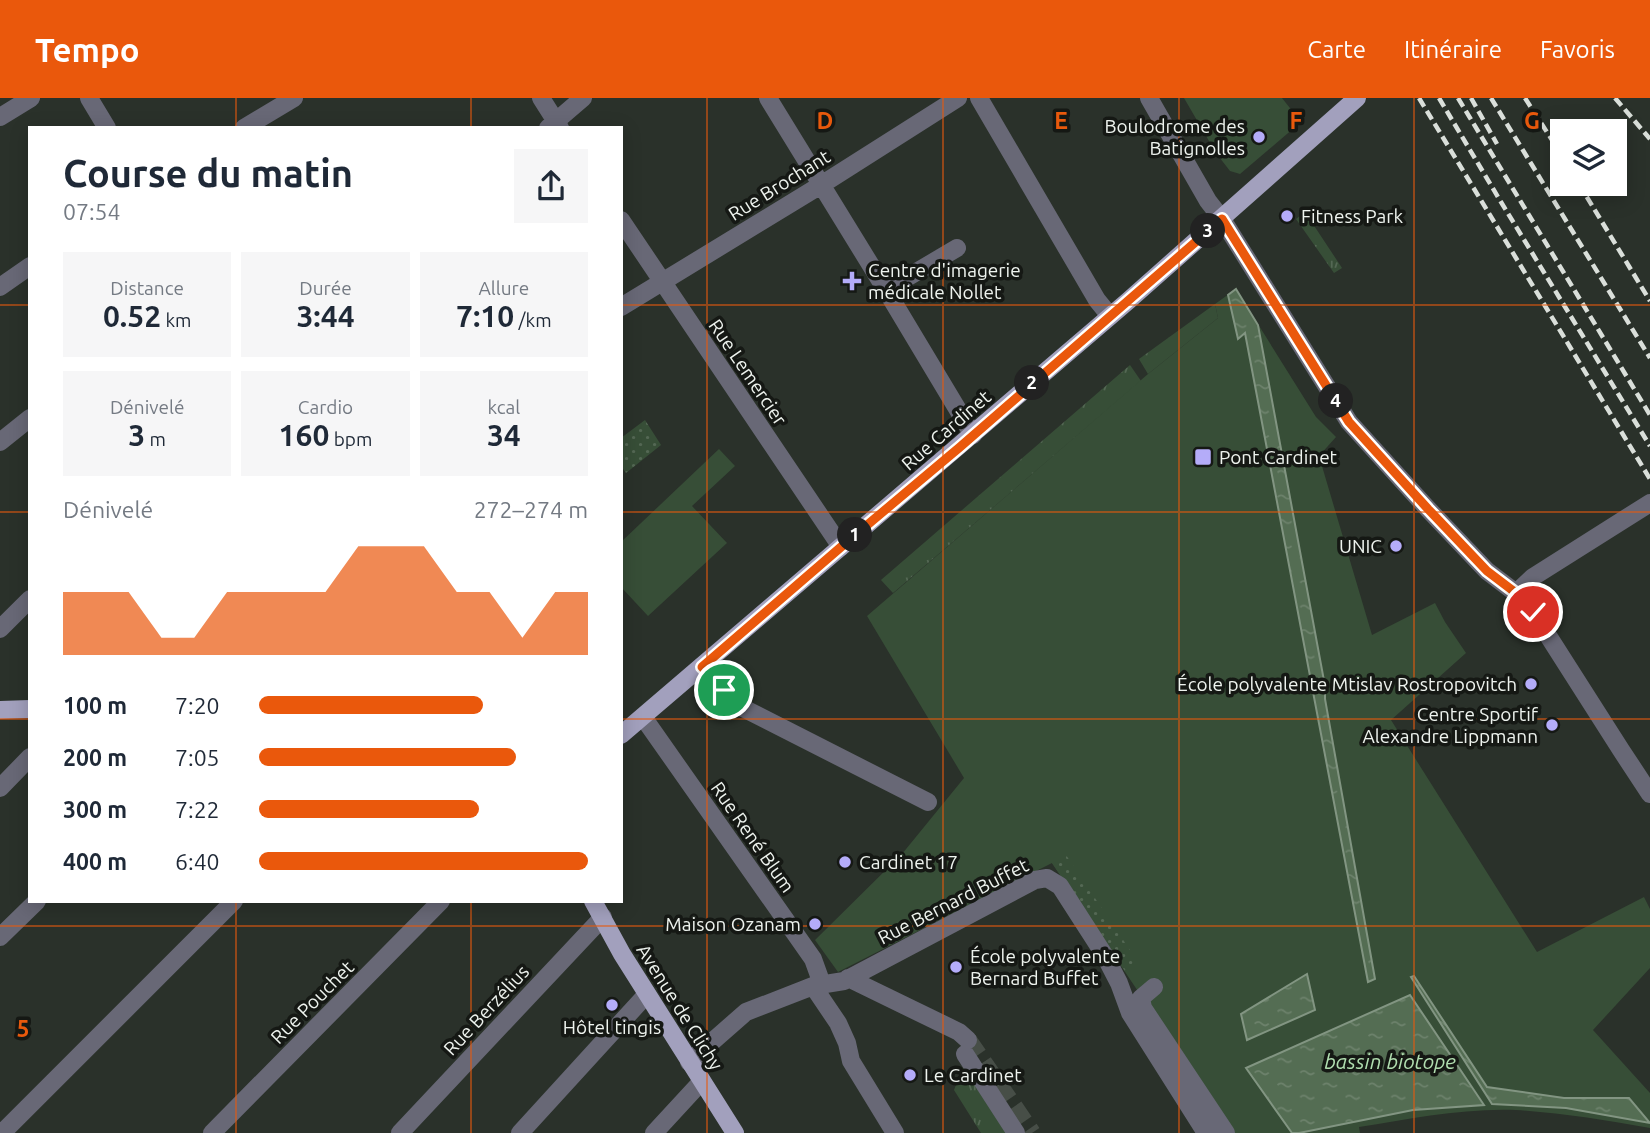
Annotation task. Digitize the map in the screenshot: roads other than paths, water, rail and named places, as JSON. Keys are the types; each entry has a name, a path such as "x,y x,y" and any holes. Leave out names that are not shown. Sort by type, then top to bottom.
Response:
{"main road":[{"name":"Rue Cardinet","path":"623,734 973,435 1357,98"},
{"path":"0,710 28,709"},
{"name":"Avenue de Clichy","path":"594,903 622,954 735,1133"}],"street":[{"path":"0,117 31,98"},
{"path":"89,98 106,126"},
{"path":"247,126 294,98"},
{"path":"541,98 555,126 583,98"},
{"path":"768,98 973,435"},
{"name":"Rue Brochant","path":"623,306 958,98"},
{"path":"979,98 1097,300 1110,316"},
{"path":"1149,98 1209,201 1349,422 1478,563 1516,593 1533,612 1650,794"},
{"name":"Rue Lemercier","path":"623,223 841,547"},
{"path":"886,290 957,248"},
{"path":"0,287 28,267"},
{"path":"0,442 28,420"},
{"path":"1516,593 1533,577 1650,503"},
{"path":"0,629 28,601"},
{"path":"702,667 737,705 928,802"},
{"name":"Rue René Blum","path":"643,717 813,959 817,985 847,1043 851,1061 895,1133"},
{"path":"0,788 28,759"},
{"name":"Rue Bernard Buffet","path":"690,1062 746,1012 817,985 844,981 1035,880 1047,878 1060,886 1105,956 1130,1013 1206,1133"},
{"path":"0,937 35,903"},
{"path":"2,1133 232,903"},
{"name":"Rue Pouchet","path":"212,1133 439,903"},
{"name":"Rue Berzélius","path":"400,1133 603,917"},
{"path":"848,978 959,1032 1016,1133"},
{"path":"1154,987 1141,998 1143,1008 1226,1133"},
{"path":"520,1133 647,993"},
{"path":"654,1133 702,1081"}],"water":[{"path":"1236,289 1258,325 1325,686 1325,699 1375,979 1368,982 1245,333 1238,339 1228,295"},
{"path":"1307,974 1315,1010 1247,1040 1241,1014"},
{"name":"bassin biotope","path":"1414,976 1487,1087 1564,1098 1629,1098 1650,1123 1566,1108 1492,1104 1411,977"},
{"name":"bassin biotope","path":"1410,995 1484,1105 1413,1110 1292,1133 1246,1068"}],"tunnel":[{"path":"968,1040 1032,1133"}],"railway":[{"path":"1419,98 1650,479"},
{"path":"1439,98 1650,446"},
{"path":"1458,98 1650,415"},
{"path":"1471,98 1497,144"},
{"path":"1491,98 1650,358"},
{"path":"1525,98 1550,137"},
{"path":"1615,98 1650,139"},
{"path":"1586,196 1650,301"}],"place":[{"name":"Boulodrome des Batignolles","path":"1259,137"},
{"name":"Fitness Park","path":"1287,216"},
{"name":"Centre d'imagerie médicale Nollet","path":"852,281"},
{"name":"Pont Cardinet","path":"1203,457"},
{"name":"UNIC","path":"1396,546"},
{"name":"École polyvalente Mtislav Rostropovitch","path":"1531,684"},
{"name":"Centre Sportif Alexandre Lippmann","path":"1552,725"},
{"name":"Cardinet 17","path":"845,862"},
{"name":"Maison Ozanam","path":"815,924"},
{"name":"École polyvalente Bernard Buffet","path":"956,967"},
{"name":"Hôtel tingis","path":"612,1005"},
{"name":"Le Cardinet","path":"910,1075"}]}
